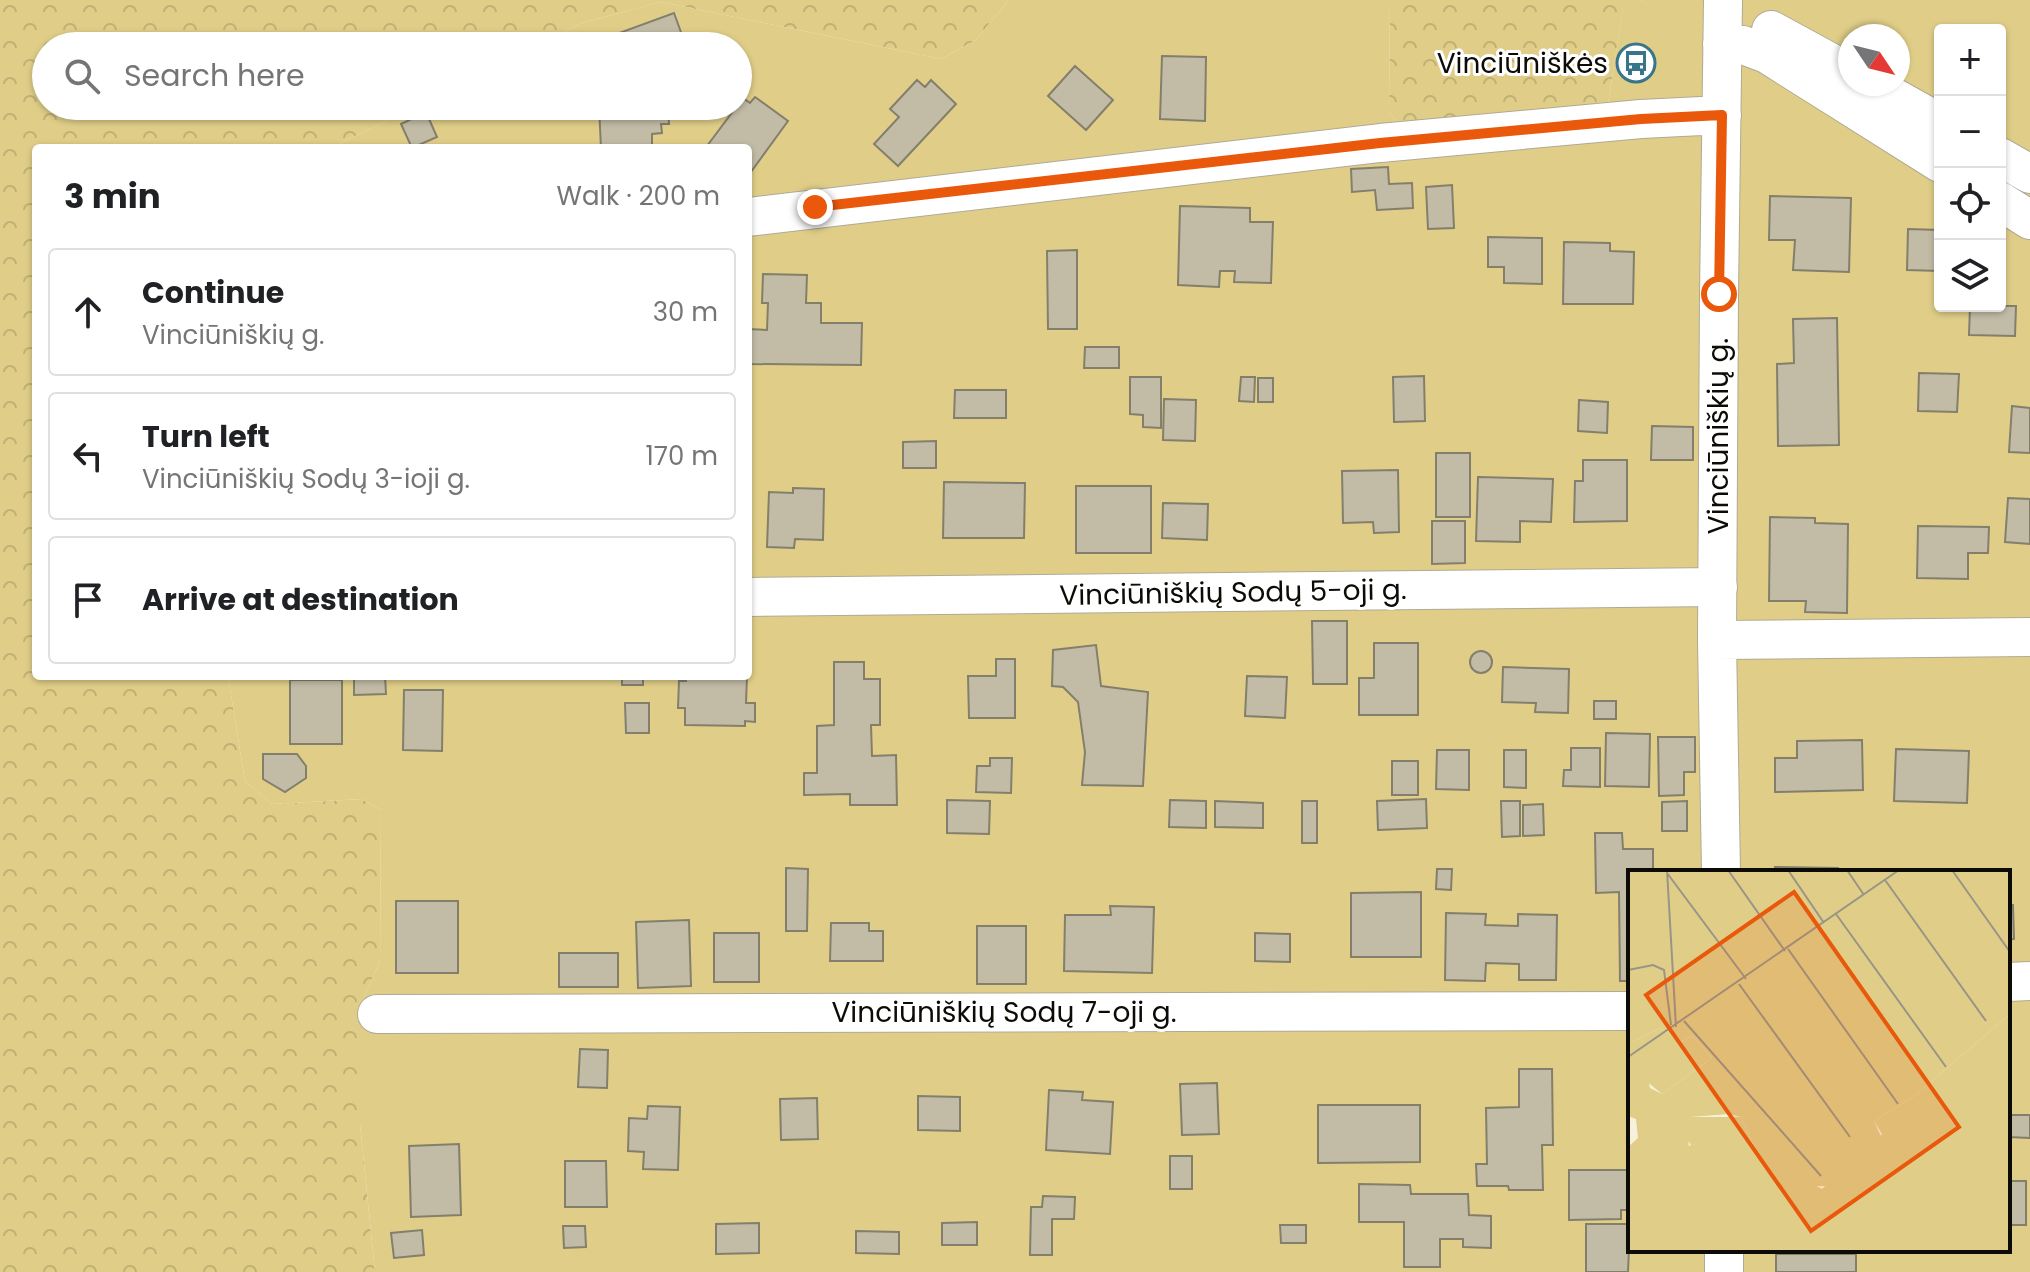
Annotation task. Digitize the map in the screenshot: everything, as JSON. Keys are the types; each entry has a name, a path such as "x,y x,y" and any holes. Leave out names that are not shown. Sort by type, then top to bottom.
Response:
{"street":[{"path":"1723,21 1745,21 1772,31 1838,67"},
{"path":"1723,21 1743,45 1767,54 1934,159"},
{"name":"Vinciūniškių g.","path":"1721,870 1717,640 1723,21"},
{"path":"1892,96 1934,120"},
{"path":"752,217 1380,143 1641,119 1722,115"},
{"path":"2006,160 2030,174"},
{"path":"2006,205 2030,220"},
{"name":"Vinciūniškių Sodų 5-oji g.","path":"752,597 1718,587"},
{"path":"1717,640 2030,637"},
{"path":"2010,982 2030,981"},
{"name":"Vinciūniškių Sodų 7-oji g.","path":"377,1014 1628,1011"}],"green space":[{"path":"0,0 1009,0 976,40 941,59 661,2 582,23 564,32 32,32 32,120 388,120 339,144 32,144 32,680 229,680 245,781 272,804 362,799 381,810 380,961 360,1006 360,1124 375,1272 0,1272"},
{"path":"1009,0 1390,0 1389,112 1401,127 1608,104 1623,7 1643,0 2030,0 2030,1272 375,1272 360,1124 360,1006 380,961 381,810 362,799 272,804 245,781 229,680 752,680 752,144 339,144 388,120 752,120 752,32 564,32 582,23 661,2 941,59 976,40"},
{"path":"1390,0 1643,0 1623,8 1608,104 1401,127 1389,112"}],"building":[{"path":"674,13 681,32 622,32"},
{"path":"1162,56 1206,57 1205,121 1160,119"},
{"path":"1075,66 1113,100 1086,130 1048,96"},
{"path":"917,80 925,87 931,80 956,104 898,166 874,144 899,117 890,109"},
{"path":"755,97 788,121 752,170 752,144 708,144 726,120 752,120 752,101"},
{"path":"409,120 430,120 437,137 421,144 410,144 401,124"},
{"path":"600,120 669,120 669,124 661,124 662,133 652,134 652,144 601,144"},
{"path":"1388,167 1389,184 1412,183 1413,208 1377,210 1375,190 1352,192 1351,169"},
{"path":"1452,185 1454,228 1428,229 1426,187"},
{"path":"1770,196 1851,198 1849,272 1793,270 1795,240 1769,240"},
{"path":"1180,206 1250,208 1250,222 1273,222 1271,283 1234,282 1235,271 1220,271 1219,287 1178,285"},
{"path":"1908,229 1934,230 1934,271 1907,270"},
{"path":"1488,237 1542,238 1542,284 1504,283 1504,267 1488,267"},
{"path":"1564,242 1610,243 1610,251 1634,252 1633,304 1563,304"},
{"path":"1077,250 1077,329 1048,329 1047,251"},
{"path":"763,274 807,275 806,303 821,303 821,323 862,323 861,365 752,364 752,329 767,330 768,303 762,303"},
{"path":"2006,306 2016,306 2015,336 1969,335 1970,312 2006,312"},
{"path":"1837,318 1839,445 1778,446 1777,364 1794,363 1793,319"},
{"path":"1085,347 1119,347 1119,368 1084,368"},
{"path":"1919,373 1959,374 1957,412 1918,411"},
{"path":"1424,376 1425,421 1394,422 1393,377"},
{"path":"1130,377 1161,377 1161,428 1143,427 1143,415 1130,414"},
{"path":"1241,377 1255,377 1254,402 1239,401"},
{"path":"1258,378 1273,378 1273,402 1258,402"},
{"path":"955,390 1006,390 1006,418 954,418"},
{"path":"1164,399 1196,400 1195,441 1163,440"},
{"path":"1579,400 1608,402 1607,433 1578,431"},
{"path":"2012,406 2030,408 2030,453 2009,452"},
{"path":"1652,426 1693,427 1693,460 1651,460"},
{"path":"936,441 936,468 903,468 903,442"},
{"path":"1436,453 1470,453 1470,517 1436,517"},
{"path":"1583,460 1627,460 1627,521 1574,522 1575,481 1583,481"},
{"path":"1398,470 1399,532 1374,533 1373,522 1343,523 1342,471"},
{"path":"1478,477 1553,479 1551,522 1520,521 1520,542 1476,541"},
{"path":"944,482 1025,483 1024,538 943,538"},
{"path":"1076,486 1151,486 1151,553 1076,553"},
{"path":"793,488 824,489 823,540 795,539 794,548 767,547 769,492 793,493"},
{"path":"2008,498 2030,499 2030,544 2005,542"},
{"path":"1163,503 1208,504 1207,540 1162,538"},
{"path":"1770,517 1815,518 1815,523 1848,524 1847,613 1805,612 1806,601 1769,601"},
{"path":"1432,521 1465,521 1465,563 1432,564"},
{"path":"1918,526 1989,527 1988,553 1968,553 1968,579 1917,578"},
{"path":"1312,621 1347,621 1347,684 1313,684"},
{"path":"1374,643 1418,643 1418,715 1359,715 1359,678 1374,678"},
{"path":"1096,645 1101,686 1148,692 1143,786 1082,785 1085,752 1078,702 1063,687 1052,686 1053,650"},
{"path":"1481,651 1489,654 1492,662 1489,670 1481,673 1473,670 1470,662 1473,654"},
{"path":"996,659 1015,659 1015,718 969,718 968,676 996,676"},
{"path":"834,662 864,662 864,679 880,679 880,725 871,725 872,756 896,755 897,805 850,805 850,794 804,795 804,773 817,773 817,726 834,725"},
{"path":"1503,667 1569,669 1568,713 1535,712 1536,703 1502,702"},
{"path":"1247,676 1287,677 1285,718 1245,716"},
{"path":"290,680 342,680 342,744 290,744"},
{"path":"354,680 385,680 386,694 354,695"},
{"path":"622,680 643,680 643,685 622,685"},
{"path":"747,680 746,703 755,703 755,722 745,721 745,726 685,725 685,708 678,708 679,681"},
{"path":"404,690 443,690 442,751 403,750"},
{"path":"1594,701 1616,701 1616,719 1594,719"},
{"path":"625,703 649,703 649,733 626,733"},
{"path":"1606,733 1650,734 1649,787 1605,786"},
{"path":"1658,737 1695,737 1695,772 1684,772 1684,795 1659,796"},
{"path":"1862,740 1863,790 1775,792 1775,758 1797,758 1797,741"},
{"path":"1571,748 1600,748 1600,787 1563,786 1564,770 1571,770"},
{"path":"1896,749 1969,751 1967,803 1894,801"},
{"path":"1437,750 1469,750 1469,790 1436,789"},
{"path":"1504,750 1526,750 1526,788 1504,787"},
{"path":"263,754 297,754 306,766 306,778 285,792 263,779"},
{"path":"990,758 1012,758 1011,793 976,792 977,766 990,766"},
{"path":"1392,761 1418,761 1418,795 1392,795"},
{"path":"1426,799 1427,828 1378,830 1377,801"},
{"path":"947,800 990,801 989,834 947,833"},
{"path":"1170,800 1206,801 1206,828 1169,827"},
{"path":"1215,801 1263,803 1263,828 1215,827"},
{"path":"1302,801 1317,801 1317,843 1302,843"},
{"path":"1501,801 1520,801 1520,836 1502,837"},
{"path":"1687,801 1687,831 1662,831 1662,802"},
{"path":"1543,804 1544,835 1523,836 1523,805"},
{"path":"1595,833 1622,833 1623,849 1653,849 1653,870 1628,870 1628,981 1620,981 1619,892 1596,893"},
{"path":"1775,867 1838,868 1838,870 1775,870"},
{"path":"786,868 808,869 807,931 786,931"},
{"path":"1437,869 1452,869 1451,890 1436,889"},
{"path":"1421,892 1421,957 1351,957 1351,893"},
{"path":"396,901 458,901 458,973 396,973"},
{"path":"2010,905 2013,905 2014,939 2010,940"},
{"path":"1110,906 1154,907 1152,973 1064,971 1065,915 1111,915"},
{"path":"1446,913 1486,914 1485,925 1518,926 1518,914 1557,915 1556,980 1519,980 1519,964 1486,963 1485,981 1445,980"},
{"path":"689,920 691,986 638,988 636,922"},
{"path":"831,923 869,923 869,931 883,931 883,961 830,961"},
{"path":"977,926 1026,926 1026,984 977,984"},
{"path":"714,933 759,933 759,982 714,982"},
{"path":"1255,933 1290,934 1290,962 1255,961"},
{"path":"559,953 618,953 618,987 559,987"},
{"path":"580,1049 608,1050 607,1088 578,1087"},
{"path":"1519,1069 1552,1069 1553,1145 1542,1145 1543,1190 1477,1186 1476,1164 1487,1164 1486,1108 1519,1107"},
{"path":"1217,1083 1219,1134 1182,1135 1180,1084"},
{"path":"1049,1090 1083,1092 1082,1100 1113,1102 1110,1154 1046,1150"},
{"path":"918,1096 960,1097 960,1131 918,1130"},
{"path":"817,1098 818,1139 781,1140 780,1099"},
{"path":"1318,1105 1420,1105 1420,1162 1318,1163"},
{"path":"648,1106 680,1107 678,1170 643,1169 644,1152 628,1151 629,1118 647,1119"},
{"path":"2010,1115 2030,1115 2030,1138 2010,1137"},
{"path":"459,1144 461,1215 411,1217 409,1146"},
{"path":"1170,1156 1192,1156 1192,1189 1170,1189"},
{"path":"565,1161 606,1161 607,1207 565,1207"},
{"path":"1569,1170 1628,1170 1628,1210 1621,1210 1621,1219 1569,1220"},
{"path":"2010,1181 2026,1181 2026,1225 2010,1225"},
{"path":"1359,1184 1410,1185 1411,1194 1468,1194 1469,1215 1491,1216 1491,1248 1463,1247 1463,1239 1440,1239 1440,1267 1404,1267 1404,1222 1359,1222"},
{"path":"1043,1196 1075,1197 1074,1219 1052,1219 1052,1255 1030,1255 1031,1207 1042,1207"},
{"path":"977,1222 977,1245 942,1245 942,1223"},
{"path":"759,1223 759,1253 716,1254 716,1224"},
{"path":"1586,1224 1628,1224 1628,1272 1586,1272"},
{"path":"1280,1225 1306,1225 1306,1243 1281,1243"},
{"path":"563,1226 585,1226 586,1247 564,1248"},
{"path":"422,1230 424,1255 394,1258 391,1233"},
{"path":"856,1231 899,1232 899,1254 856,1253"},
{"path":"1776,1254 1856,1254 1856,1272 1776,1272"}],"place":[{"name":"Vinciūniškės","path":"1636,63"}],"route":[{"path":"815,207 1380,143 1641,119 1722,115 1719,294"}]}
